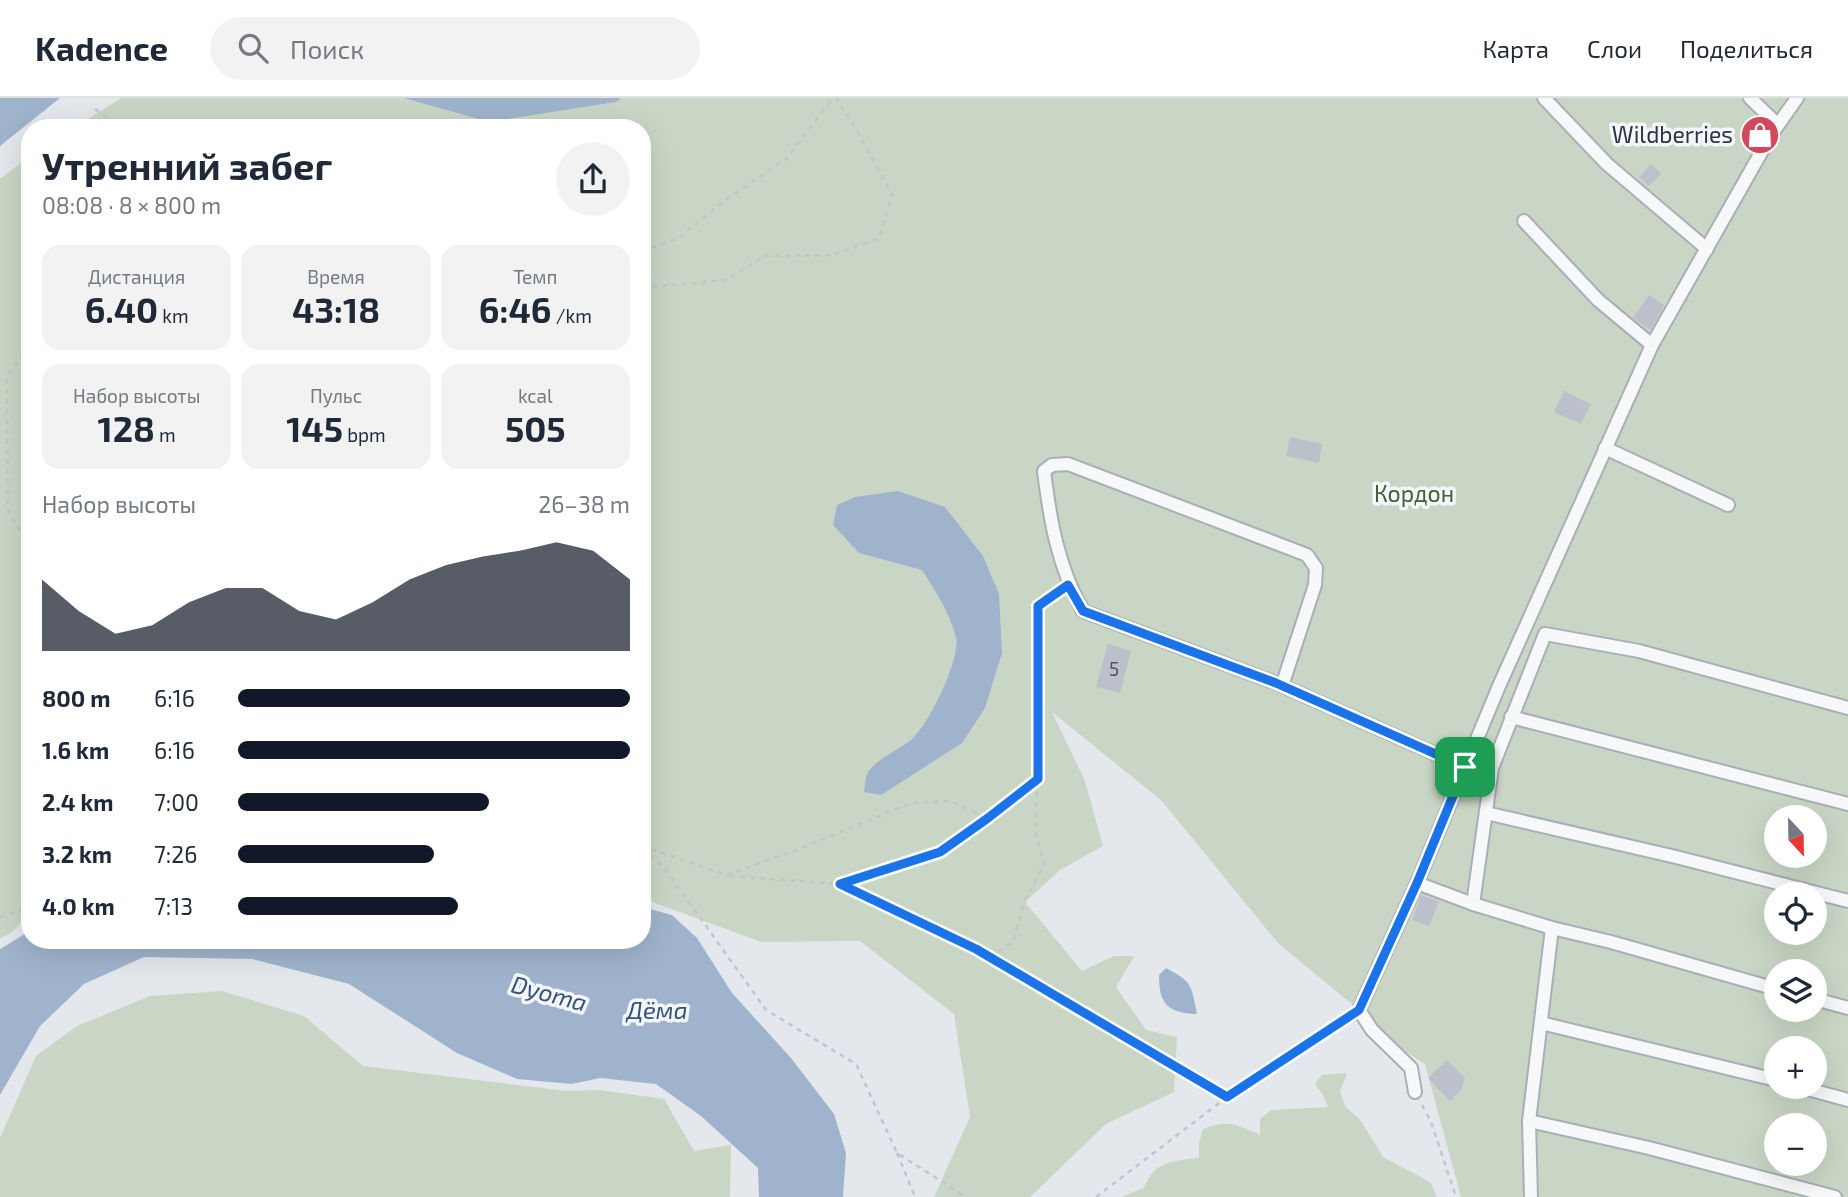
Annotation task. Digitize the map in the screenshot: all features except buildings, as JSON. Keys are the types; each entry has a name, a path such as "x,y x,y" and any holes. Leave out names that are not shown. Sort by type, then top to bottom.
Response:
{"street":[{"path":"1544,98 1607,164 1707,248"},
{"path":"1750,98 1778,125"},
{"path":"1415,1092 1411,1068 1372,1030 1359,1010 1651,345 1778,125 1797,98"},
{"path":"1524,221 1598,300 1651,345"},
{"path":"1605,448 1728,505"},
{"path":"1282,686 1315,585 1316,568 1307,555 1068,464 1052,465 1044,471 1050,519 1068,585 1083,611 1282,686 1465,767"},
{"path":"1473,904 1492,768 1545,634 1639,651 1848,708"},
{"path":"1511,717 1848,804"},
{"path":"1486,813 1676,857 1848,901"},
{"path":"1417,883 1473,904 1552,928 1764,986"},
{"path":"1531,1197 1529,1121 1552,928"},
{"path":"1827,1002 1848,1007"},
{"path":"1541,1023 1764,1077"},
{"path":"1827,1094 1848,1100"},
{"path":"1529,1121 1649,1148 1835,1197"}],"path":[{"path":"651,248 679,238 727,199 786,159 834,98 856,129 892,195 879,238 832,255 765,256 725,280 651,287"},
{"path":"95,109 109,119"},
{"path":"21,359 7,376 8,510 21,532"},
{"path":"990,957 1013,942 1024,902 1044,865 1035,829 1038,779 1038,606 1068,585"},
{"path":"651,851 727,876 840,884 940,852 1038,779"},
{"path":"727,876 911,803 950,801 988,818"},
{"path":"651,856 664,867 766,1010 856,1064 915,1197"},
{"path":"840,884 990,957 1227,1097"},
{"path":"0,917 21,910"},
{"path":"1096,1197 1227,1097 1359,1010"},
{"path":"1415,1092 1431,1122 1457,1197"},
{"path":"897,1153 966,1197"}],"green space":[{"name":"Кордон","path":"121,98 403,98 478,119 88,119"},
{"name":"Кордон","path":"621,98 1848,98 1848,1197 1461,1197 1425,1064 1372,1030 1359,1010 1278,943 1162,801 1052,712 1085,781 1103,846 1060,870 1025,902 1082,971 1114,956 1134,956 1116,987 1146,1030 1177,1037 1174,1092 1106,1124 1030,1197 934,1197 970,1117 954,1014 860,941 761,942 651,901 651,119 508,119 615,102"},
{"path":"21,163 21,923 0,938 0,179"},
{"path":"222,991 304,1016 363,1066 566,1091 600,1090 664,1099 694,1151 731,1145 730,1197 0,1197 0,1138 36,1056 77,1026 150,996"},
{"path":"1347,1073 1340,1091 1345,1106 1361,1121 1383,1157 1430,1182 1437,1197 1121,1197 1144,1188 1159,1167 1199,1158 1203,1129 1219,1124 1232,1124 1260,1135 1260,1119 1271,1110 1328,1107 1315,1084 1322,1075"}],"water":[{"path":"0,98 60,98 34,119 21,119 21,129 0,146"},
{"path":"403,98 621,98 616,102 508,119 478,119"},
{"path":"898,491 945,507 983,556 999,594 1002,653 985,708 962,743 881,795 864,792 868,773 878,762 912,739 927,720 949,675 956,647 956,637 950,620 922,570 859,553 833,525 837,505 855,497"},
{"name":"Дёма","path":"651,909 672,915 697,938 732,993 791,1058 834,1114 846,1153 843,1197 759,1197 758,1168 701,1116 656,1084 600,1078 572,1084 517,1079 457,1053 349,984 252,959 144,957 84,984 40,1026 0,1095 0,949 21,936 21,949 651,949"},
{"path":"1166,968 1189,985 1197,1014 1178,1012 1163,1000 1159,975"}],"place":[{"name":"Wildberries","path":"1760,135"}],"route":[{"path":"1068,585 1083,611 1276,683 1465,767 1417,883 1359,1010 1227,1097 976,949 840,884 940,852 1038,779 1038,606 1068,585"}],"water label":[{"name":"Dyoma","path":"549,994"}]}
